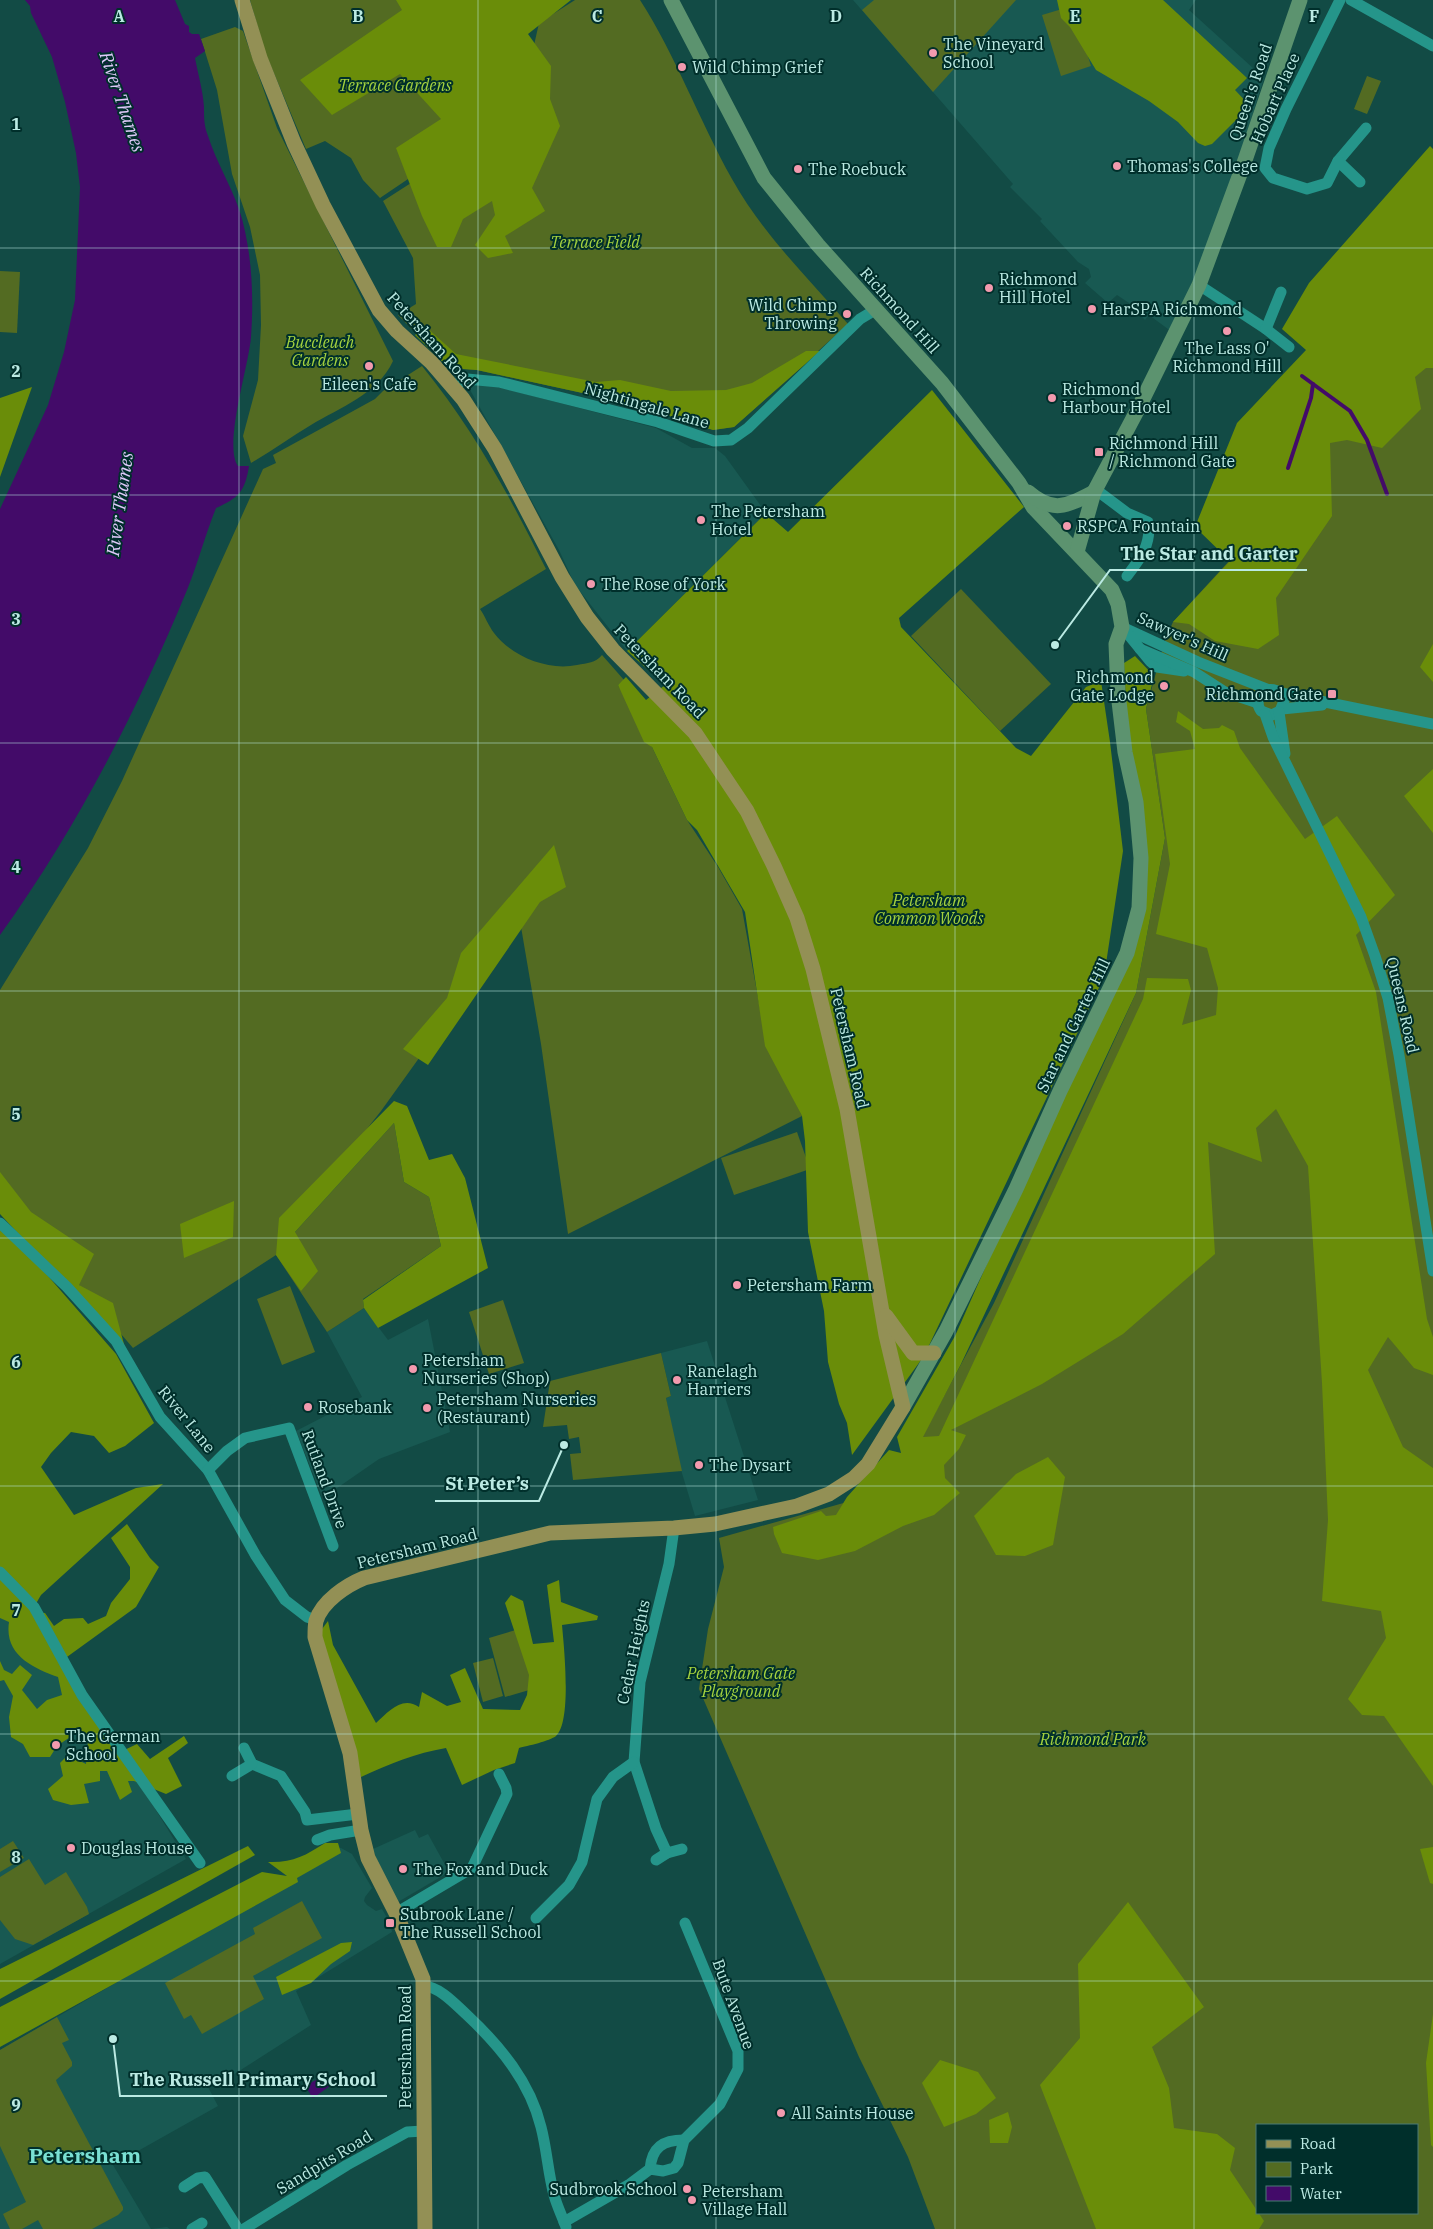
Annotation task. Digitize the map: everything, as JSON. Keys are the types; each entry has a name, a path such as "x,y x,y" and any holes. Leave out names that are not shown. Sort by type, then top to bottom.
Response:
{"main road":[{"name":"Petersham Road","path":"242,0 260,58 279,109 323,205 369,293 385,318 453,386 495,449 562,577 587,617 613,650 695,733 747,811 774,866 797,918 813,969 847,1109 882,1310 903,1407 868,1464 854,1478 829,1494 797,1506 740,1520 674,1528 550,1533 374,1575 356,1581 340,1591 316,1620 315,1637 350,1753 358,1814 368,1858 396,1912 420,1971 424,1986 423,2131 425,2229"},
{"name":"Richmond Hill","path":"671,0 764,178 875,310 942,383 1018,483 1033,507 1112,590 1118,604 1122,627"},
{"name":"Queen's Road","path":"1077,552 1095,490 1138,409 1199,285 1243,166 1300,0"},
{"path":"1018,483 1040,502 1057,507 1069,505 1095,490"},
{"name":"Star and Garter Hill","path":"903,1407 934,1353 982,1261 1060,1091 1127,953 1139,908 1141,858 1136,802 1125,752 1118,693 1116,644 1122,627"},
{"name":"Petersham Road","path":"882,1310 913,1353 934,1353"}],"street":[{"name":"Hobart Place","path":"1340,0 1282,117 1269,148 1265,168 1273,178 1308,189 1327,183 1338,161 1366,128"},
{"path":"1351,0 1433,46"},
{"path":"1338,161 1360,182"},
{"path":"1199,285 1266,329 1289,347"},
{"path":"1266,329 1281,292"},
{"name":"Nightingale Lane","path":"453,386 467,379 499,382 658,422 714,442 731,440 748,428 860,319 875,310"},
{"path":"1095,490 1127,513 1148,522 1148,539 1144,554 1127,576"},
{"name":"Sawyer's Hill","path":"1122,627 1157,667 1194,672 1225,692 1258,703"},
{"name":"Sawyer's Hill","path":"1122,627 1198,662 1267,689"},
{"path":"1339,704 1280,710 1272,715 1265,714 1258,703 1260,695 1267,689 1272,689 1281,693 1339,704 1433,724"},
{"path":"1280,710 1284,701 1281,693"},
{"name":"Queens Road","path":"1280,710 1287,763"},
{"name":"Queens Road","path":"1265,714 1273,736 1321,839 1361,917 1388,998 1399,1055 1433,1271"},
{"name":"River Lane","path":"0,1223 67,1288 116,1341 160,1417 208,1470 256,1556 285,1600 307,1617 316,1620"},
{"name":"Rutland Drive","path":"208,1470 227,1450 245,1438 289,1428 333,1546"},
{"name":"Cedar Heights","path":"667,1853 656,1828 634,1762 640,1682 670,1564 674,1528"},
{"path":"0,1572 34,1607 82,1695 200,1863"},
{"path":"244,1748 252,1764 281,1776 305,1812 307,1820 358,1814"},
{"path":"536,1918 569,1886 582,1862 596,1799 614,1777 634,1762"},
{"path":"232,1776 252,1764"},
{"path":"396,1912 463,1874 474,1865 507,1794 506,1788 498,1774"},
{"path":"317,1840 330,1835 361,1830"},
{"path":"656,1860 667,1853 682,1850"},
{"name":"Bute Avenue","path":"650,2169 662,2171 674,2168 678,2163 684,2140 720,2104 738,2069 738,2050 685,1923"},
{"path":"424,1986 434,1987 464,2012 496,2042 514,2067 527,2091 541,2126 554,2196 566,2225 650,2169 653,2154 659,2147 666,2142 684,2140"},
{"name":"Sandpits Road","path":"244,2229 407,2132 423,2131"},
{"path":"184,2187 198,2178 205,2177 238,2229"}],"shaded area":[{"name":"Thomas's College","path":"853,0 1196,0 1189,10 1264,78 1226,200 1172,332 1149,315 1145,320 1129,303 1117,295 1108,303 1085,283 1091,277 1089,269 1078,262 1040,221 1042,219 1010,187 1013,184"},
{"path":"479,382 656,428 692,448 715,448 725,456 766,513 627,651 575,585 559,550 469,388"},
{"path":"364,1308 388,1340 428,1319 450,1432 379,1459 327,1495 322,1496 296,1431 362,1397 327,1332"},
{"path":"707,1341 758,1500 695,1516 678,1460 666,1398 671,1396 661,1353"},
{"name":"The German School","path":"0,1611 34,1612 186,1859 0,1964"},
{"path":"415,1830 419,1838 428,1834 449,1872 398,1902 379,1866 373,1849"},
{"path":"341,1848 352,1854 372,1888 364,1901 376,1911 382,1909 390,1923 392,1932 296,1991 311,2025 236,2073 208,2087 218,2106 113,2165 151,2229 0,2229 0,2050 240,1911 334,1849"},
{"path":"167,2227 170,2229 151,2229"}],"green space":[{"name":"Terrace Gardens","path":"250,0 557,0 534,14 521,57 519,104 380,198 363,180 351,158 325,141 306,149 265,52"},
{"path":"396,0 571,0 528,34 551,66 550,99 560,126 532,188 545,211 505,236 513,253 488,258 475,245 495,215 492,201 463,219 451,247 437,247 422,216 396,148 441,119 400,74 332,115 300,80 402,10"},
{"name":"Terrace Field","path":"575,0 640,0 665,43 720,157 744,199 771,236 848,324 734,427 713,430 633,404 477,370 449,368 398,315 416,304 413,258 383,201 526,109 530,63 539,23"},
{"name":"The Vineyard School","path":"874,0 1016,0 933,92 862,10"},
{"path":"1057,0 1163,0 1247,78 1235,90 1250,106 1212,144 1205,146 1198,143 1178,122 1149,101 1096,70 1070,27 1061,18"},
{"path":"1072,6 1091,66 1061,76 1042,15"},
{"name":"Buccleuch Gardens","path":"235,27 243,31 277,128 393,361 378,383 357,399 311,425 251,463 243,436 258,380 261,325 260,275 250,227 232,174 217,90 201,39"},
{"path":"1367,76 1381,81 1367,114 1354,109"},
{"path":"1430,146 1433,149 1433,368 1426,368 1415,377 1421,409 1382,448 1347,440 1330,443 1332,516 1276,598 1279,635 1258,649 1215,641 1189,624 1173,622 1230,561 1195,527 1237,423 1306,350 1282,329 1309,283"},
{"name":"Richmond Park","path":"1433,219 1433,2229 935,2229 908,2157 859,2057 699,1689 708,1629 724,1567 719,1538 847,1502 922,1437 994,1303 1136,993 1165,838 1146,709 1165,640 1173,622 1230,560"},
{"path":"0,271 20,272 17,333 0,332"},
{"path":"425,326 456,354 596,382 620,380 671,391 726,390 752,383 806,351 820,351 734,427 713,430 633,404 477,370 449,368 415,335"},
{"path":"422,366 458,414 490,464 546,569 480,609 494,633 502,642 510,649 531,660 554,666 566,666 591,662 597,660 602,655 624,680 618,685 652,747 687,820 718,867 742,909 766,1042 802,1116 568,1234 541,1044 520,921 511,930 381,1111 291,1225 295,1232 394,1123 404,1182 429,1197 441,1246 363,1299 364,1308 327,1332 276,1255 133,1348 79,1285 0,1211 0,990 88,848 122,781 263,469 276,463 273,455 375,399 383,391"},
{"path":"32,387 0,477 0,398"},
{"name":"Petersham Common Woods","path":"932,390 1024,507 899,618 901,627 1016,748 1031,756 1086,687 1101,681 1123,851 1104,977 924,1356 852,1455 847,1423 839,1404 828,1362 824,1311 808,1232 805,1141 802,1116 765,1046 745,912 697,830 687,820 652,747 644,742 618,685 626,677 646,700 665,685 627,651 766,513 788,532"},
{"path":"961,589 1051,684 1000,731 911,636"},
{"path":"1433,644 1433,682 1420,667"},
{"path":"1135,656 1154,676 1146,709 1165,838 1136,993 961,1364 923,1437 939,1436 1143,999 1147,978 1188,979 1191,990 1182,1025 1216,1015 1218,988 1207,948 1156,934 1170,864 1155,754 1195,749 1190,731 1176,722 1178,711 1203,729 1219,728 1222,725 1234,731 1240,748 1305,839 1337,816 1395,895 1356,935 1376,992 1427,1319 1433,1337 1433,1375 1414,1368 1388,1337 1368,1370 1403,1447 1433,1468 1433,1786 1384,1716 1362,1715 1348,1699 1386,1638 1381,1611 1322,1601 1328,1520 1322,1383 1308,1166 1276,1109 1256,1128 1262,1162 1208,1142 1215,1254 1123,1334 1042,1384 951,1430 966,1435 959,1449 944,1465 945,1478 960,1493 934,1515 903,1526 855,1551 818,1560 782,1553 774,1534 773,1527 821,1511 826,1516 836,1515 847,1497 889,1450 901,1453 897,1437 955,1336 1146,905 1126,705 1124,663"},
{"path":"1433,769 1433,833 1404,796"},
{"path":"554,845 566,887 540,902 428,1065 403,1049 447,998 461,953"},
{"path":"394,1101 407,1106 429,1160 452,1154 465,1178 488,1268 378,1328 364,1308 363,1300 441,1246 429,1197 404,1182 394,1123 295,1232 318,1271 301,1291 276,1255 279,1218"},
{"path":"797,1132 810,1169 734,1195 721,1158"},
{"path":"0,1172 31,1212 94,1254 79,1285 113,1303 125,1348 0,1214"},
{"path":"234,1201 233,1237 184,1258 180,1224"},
{"path":"0,1221 116,1354 154,1423 125,1446 109,1453 94,1436 71,1432 51,1453 41,1467 74,1515 136,1488 163,1484 41,1595 34,1607 34,1612 45,1613 54,1626 64,1619 83,1618 88,1624 106,1616 111,1603 130,1579 130,1567 111,1538 127,1524 150,1558 159,1567 136,1607 60,1662 118,1753 137,1744 150,1759 184,1736 188,1743 168,1758 182,1786 166,1794 134,1781 128,1781 132,1792 120,1800 107,1771 100,1771 100,1781 84,1784 89,1803 71,1805 53,1800 48,1789 63,1776 60,1763 68,1755 86,1764 88,1740 76,1733 57,1746 50,1757 30,1757 23,1744 11,1737 9,1717 13,1696 4,1680 0,1681 0,1661 4,1670 12,1674 20,1665 32,1675 22,1690 37,1709 47,1700 62,1695 58,1677 30,1664 16,1652 11,1643 9,1622 0,1618"},
{"path":"290,1286 315,1352 282,1365 257,1299"},
{"path":"503,1300 524,1363 489,1374 469,1312"},
{"path":"661,1353 671,1396 666,1398 682,1471 573,1480 570,1454 581,1453 579,1437 569,1439 567,1425 543,1427 550,1381"},
{"path":"1048,1457 1065,1477 1053,1545 1025,1556 996,1555 974,1516 1016,1474"},
{"path":"559,1580 561,1602 598,1616 597,1620 562,1625 566,1683 564,1716 561,1728 556,1736 519,1748 515,1763 494,1770 462,1785 446,1748 403,1760 361,1777 322,1640 322,1629 328,1621 333,1645 376,1723 390,1710 401,1704 413,1704 419,1707 422,1692 447,1706 461,1702 450,1675 465,1668 483,1709 520,1710 527,1695 529,1675 505,1603 511,1595 523,1601 533,1644 554,1642 547,1585"},
{"path":"519,1629 536,1688 505,1697 489,1638"},
{"path":"493,1658 503,1696 483,1702 473,1663"},
{"path":"13,1841 24,1858 0,1872 0,1849"},
{"path":"325,1843 338,1843 341,1853 297,1878 298,1882 0,2047 0,2007 262,1872 287,1876 268,1862 298,1858"},
{"path":"248,1846 255,1855 0,1999 0,1969"},
{"path":"1433,1847 1433,1884 1430,1883 1420,1849"},
{"path":"29,1859 45,1885 66,1872 87,1907 89,1914 33,1945 15,1939 0,1920 0,1877"},
{"path":"302,1901 322,1938 253,1976 264,1999 202,2034 191,2015 184,2019 165,1983 255,1934 253,1928"},
{"path":"1128,1902 1204,2007 1152,2047 1169,2088 1174,2128 1217,2134 1235,2148 1230,2170 1256,2209 1256,2214 1259,2214 1264,2221 1259,2229 1096,2229 1040,2085 1080,2038 1078,1964"},
{"path":"352,1942 350,1951 331,1964 311,1983 282,1995 276,1977 341,1943"},
{"path":"1433,2014 1433,2147 1431,2145 1426,2063"},
{"path":"57,2017 69,2040 62,2043 72,2062 72,2066 56,2080 57,2083 123,2210 118,2215 92,2229 43,2229 38,2220 22,2229 10,2229 3,2214 26,2202 0,2146 0,2050"},
{"path":"940,2060 978,2072 996,2098 976,2114 944,2127 922,2083"},
{"path":"1008,2112 1012,2127 1008,2143 990,2143 989,2120"}],"water":[{"name":"River Thames","path":"25,0 175,0 185,24 189,26 189,32 199,34 205,51 195,58 203,95 204,122 215,154 239,209 247,240 251,273 251,337 233,441 234,456 238,466 249,466 240,493 216,508 191,580 168,635 104,768 55,853 0,935 0,509 48,405 64,352 75,300 80,187 76,153 65,102 52,57 31,13 30,6"},
{"path":"323,2076 330,2086 313,2098 305,2086"}],"waterway":[{"path":"1302,376 1350,411 1367,440 1387,494"},
{"path":"1288,468 1311,398 1313,384"}],"place":[{"name":"The Vineyard School","path":"933,53"},
{"name":"Wild Chimp Grief","path":"682,67"},
{"name":"Thomas's College","path":"1117,166"},
{"name":"The Roebuck","path":"798,169"},
{"name":"Richmond Hill Hotel","path":"989,288"},
{"name":"HarSPA Richmond","path":"1092,309"},
{"name":"Wild Chimp Throwing","path":"847,314"},
{"name":"The Lass O' Richmond Hill","path":"1227,331"},
{"name":"Eileen's Cafe","path":"369,366"},
{"name":"Richmond Harbour Hotel","path":"1052,398"},
{"name":"Richmond Hill / Richmond Gate","path":"1099,452"},
{"name":"The Petersham Hotel","path":"701,520"},
{"name":"RSPCA Fountain","path":"1067,526"},
{"name":"The Rose of York","path":"591,584"},
{"name":"The Star and Garter","path":"1055,645"},
{"name":"Richmond Gate Lodge","path":"1164,686"},
{"name":"Richmond Gate","path":"1332,694"},
{"name":"Petersham Farm","path":"737,1285"},
{"name":"Petersham Nurseries (Shop)","path":"413,1369"},
{"name":"Ranelagh Harriers","path":"677,1380"},
{"name":"Rosebank","path":"308,1407"},
{"name":"Petersham Nurseries (Restaurant)","path":"427,1408"},
{"name":"St Peter’s","path":"564,1445"},
{"name":"The Dysart","path":"699,1465"},
{"name":"The German School","path":"56,1745"},
{"name":"Douglas House","path":"71,1848"},
{"name":"The Fox and Duck","path":"403,1869"},
{"name":"Subrook Lane / The Russell School","path":"390,1923"},
{"name":"The Russell Primary School","path":"113,2039"},
{"name":"All Saints House","path":"781,2113"},
{"name":"Sudbrook School","path":"687,2189"},
{"name":"Petersham Village Hall","path":"692,2200"}],"district":[{"name":"Petersham","path":"85,2156"}],"park label":[{"name":"Petersham Gate Playground","path":"741,1682"}]}
